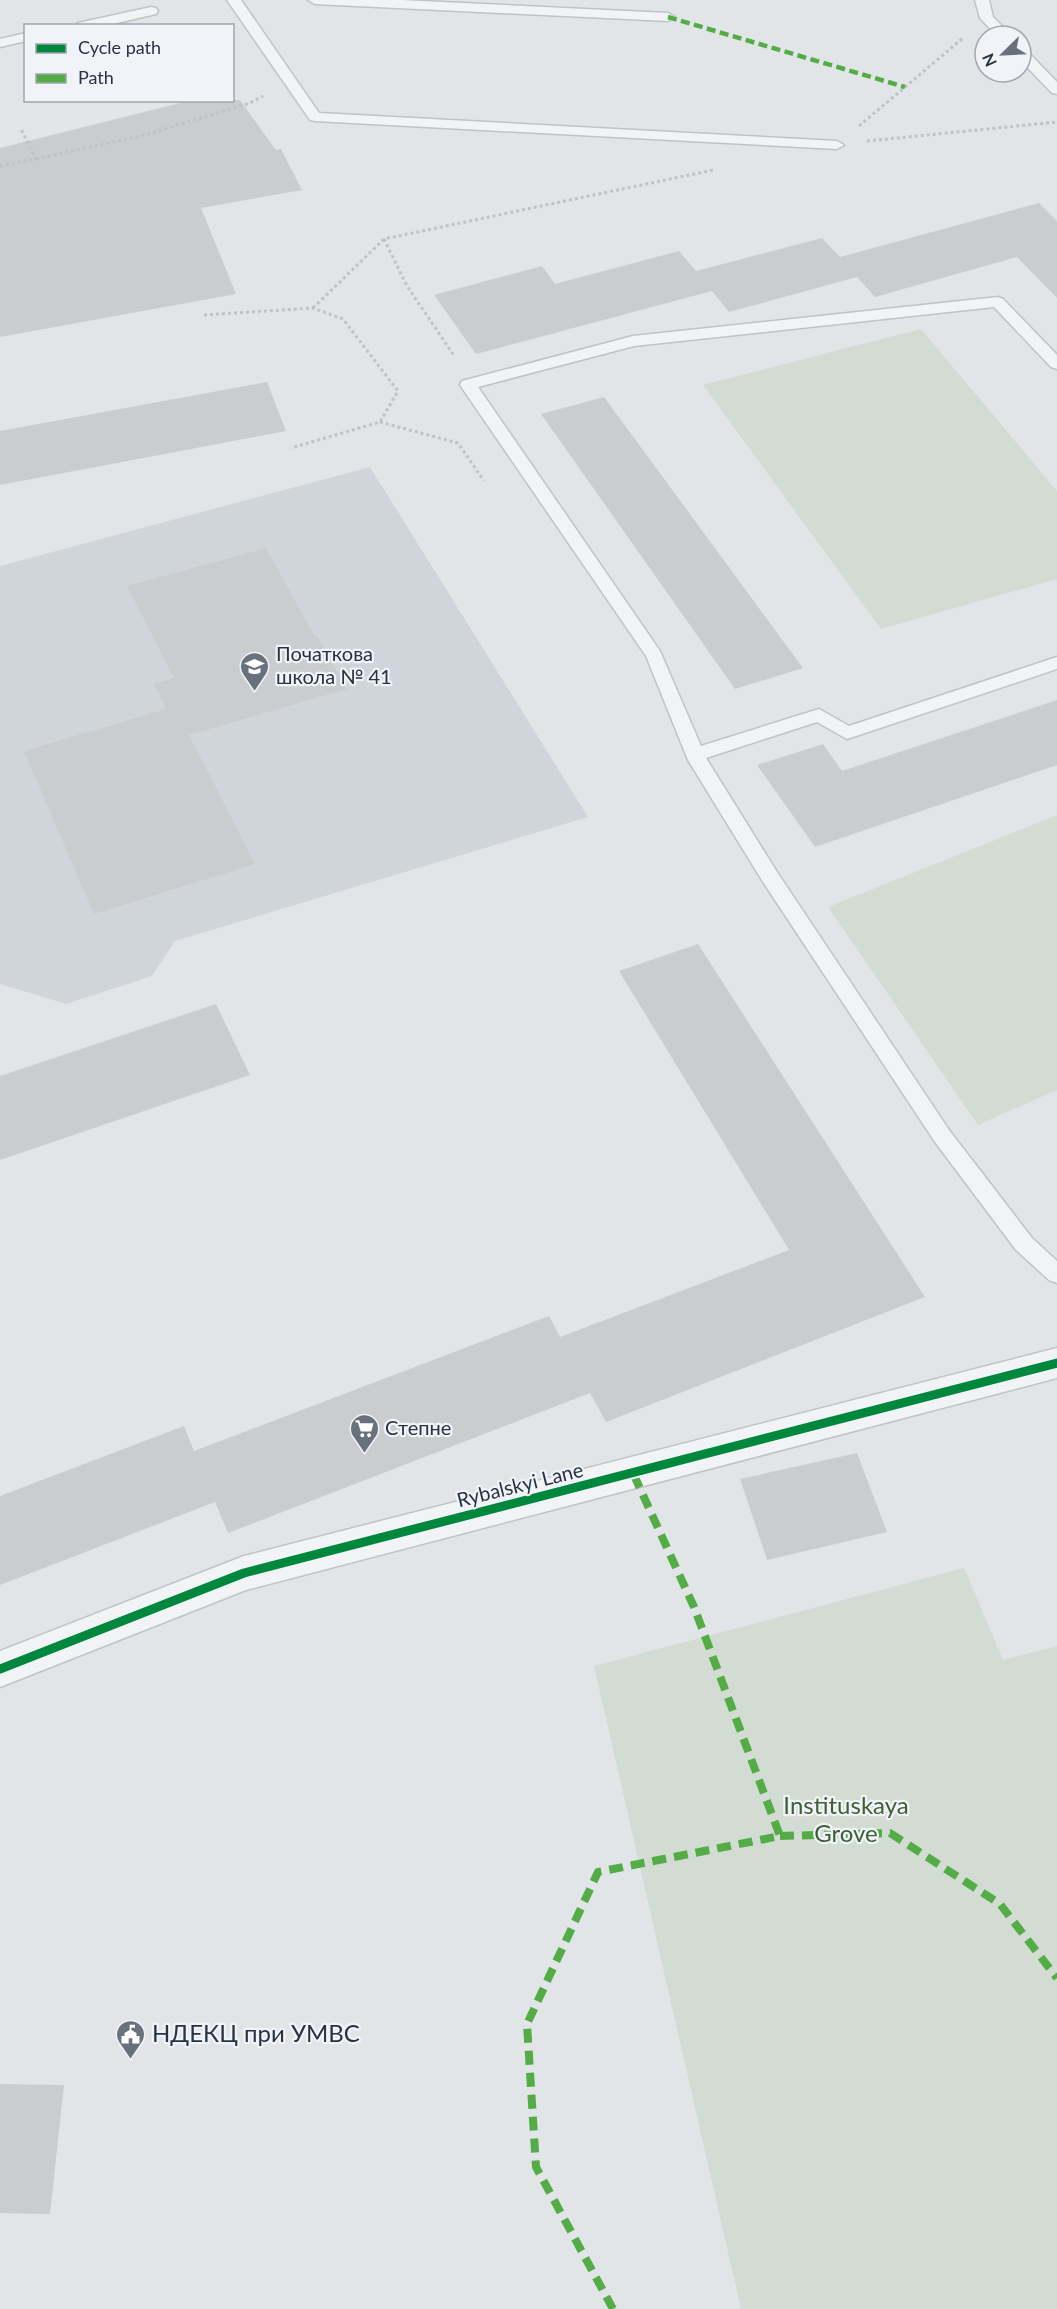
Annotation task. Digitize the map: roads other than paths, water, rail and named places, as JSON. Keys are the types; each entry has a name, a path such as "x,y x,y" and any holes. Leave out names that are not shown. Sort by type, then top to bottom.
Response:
{"street":[{"name":"Rybalskyi Lane","path":"0,1669 244,1573 1057,1363"}],"lane":[{"path":"234,0 315,117 837,145"},
{"path":"315,0 668,17"},
{"path":"982,0 987,18 993,24"},
{"path":"92,24 151,11"},
{"path":"0,43 24,38"},
{"path":"1033,65 1057,90"},
{"path":"1057,364 998,302 633,341 468,385 654,655 695,755 770,877 942,1136 1023,1244 1057,1274"},
{"path":"695,755 819,715 847,733 1057,663"}],"place":[{"name":"Початкова школа № 41","path":"255,692"},
{"name":"Степне","path":"364,1454"},
{"name":"НДЕКЦ при УМВС","path":"131,2060"}],"park label":[{"name":"Іnstituskaya Grove","path":"846,1820"}]}
